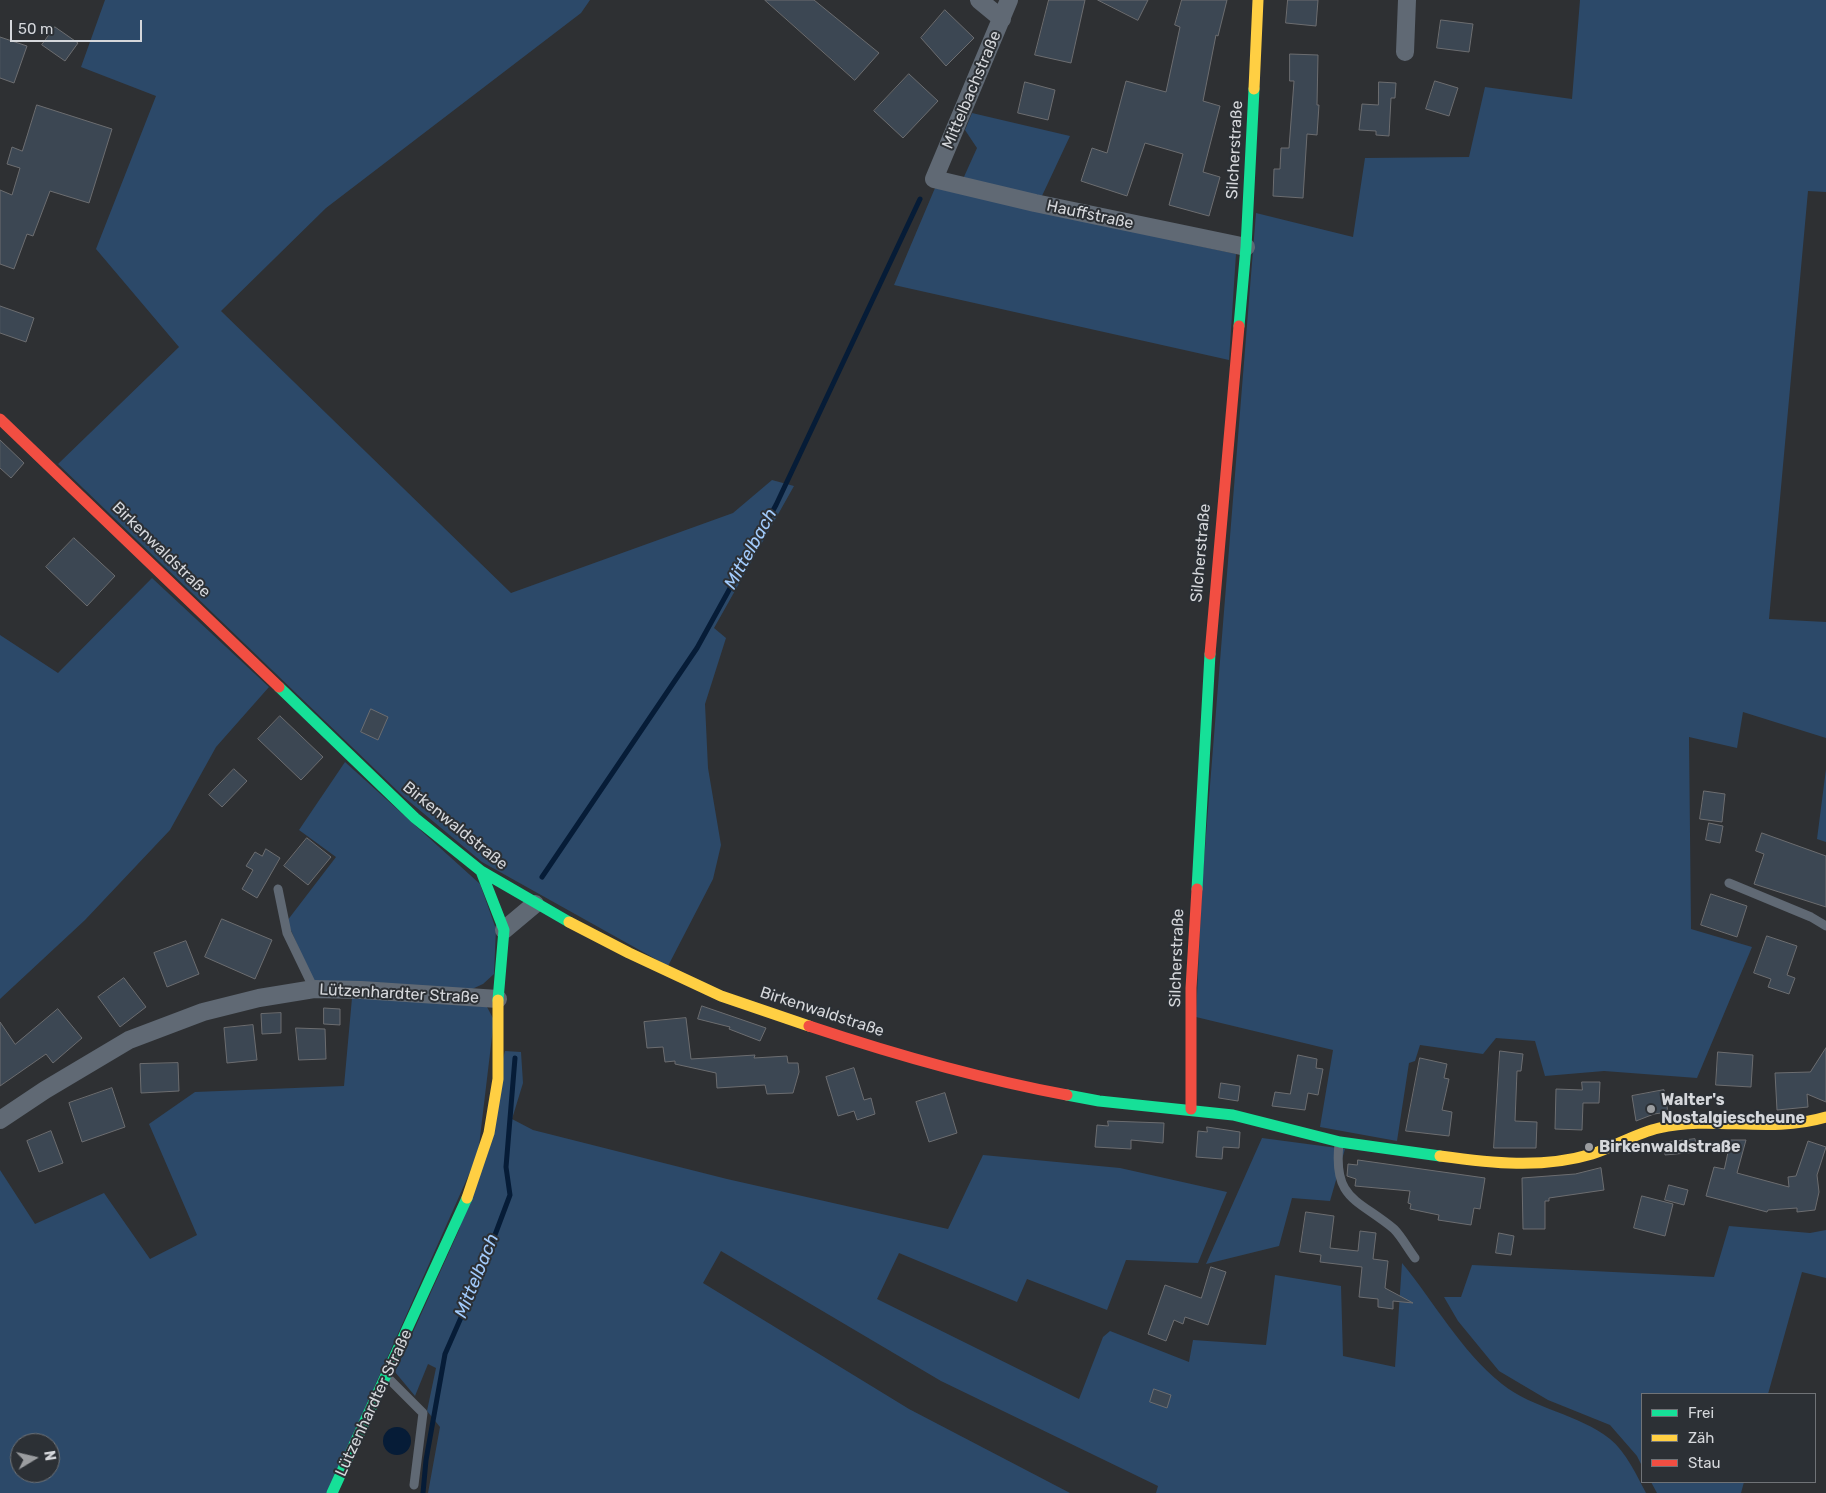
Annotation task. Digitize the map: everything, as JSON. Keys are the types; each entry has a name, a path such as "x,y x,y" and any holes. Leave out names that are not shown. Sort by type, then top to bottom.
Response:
{"street":[{"path":"979,0 1002,19"},
{"name":"Mittelbachstraße","path":"934,179 1009,0"},
{"name":"Silcherstraße","path":"1191,1109 1191,988 1213,598 1246,247 1258,0"},
{"path":"1405,52 1407,0"},
{"name":"Hauffstraße","path":"934,179 1035,203 1246,247"},
{"name":"Birkenwaldstraße","path":"0,419 415,818 481,871 535,904 629,953 721,996 850,1040 1014,1085 1099,1101 1191,1109 1233,1115 1340,1142 1497,1164 1538,1163 1594,1153 1659,1128 1698,1124 1772,1126 1802,1124 1826,1117"},
{"name":"Lützenhardter Straße","path":"332,1493 458,1223 486,1142 498,1079 498,999 504,930 481,871"},
{"path":"504,930 535,904"},
{"name":"Lützenhardter Straße","path":"0,1120 45,1090 129,1040 204,1012 259,998 314,989 361,990 498,999"}],"lane":[{"path":"1729,883 1811,917 1826,926"},
{"path":"278,889 287,933 314,989"},
{"path":"1340,1142 1337,1166 1346,1194 1366,1211 1395,1230 1415,1258"},
{"path":"386,1376 423,1413 414,1485"}],"shaded area":[{"path":"105,0 590,0 581,13 326,208 221,311 511,593 733,513 772,480 794,486 714,628 726,638 705,704 708,768 721,845 713,879 668,966 482,862 405,798 58,464 179,347 96,249 156,96 81,67"},
{"path":"1580,0 1826,0 1826,192 1808,191 1769,619 1826,622 1826,738 1743,712 1737,748 1689,737 1691,929 1752,947 1697,1078 1604,1071 1545,1076 1535,1041 1496,1038 1483,1054 1420,1045 1415,1061 1409,1063 1397,1141 1320,1127 1333,1050 1196,1017 1202,885 1256,213 1353,237 1365,158 1469,157 1485,87 1572,99"},
{"path":"972,113 1070,136 1041,198 963,179 977,148 965,130"},
{"path":"935,188 1236,254 1229,360 894,285"},
{"path":"152,578 269,687 216,747 170,830 85,920 0,999 0,635 58,673"},
{"path":"345,762 480,884 496,929 494,974 483,984 472,989 314,984 287,921 336,857 299,830"},
{"path":"1826,769 1826,842 1817,839"},
{"path":"352,998 474,1002 487,1007 494,1020 478,1154 327,1493 0,1493 0,1170 35,1224 104,1193 150,1259 197,1235 149,1124 195,1092 344,1086"},
{"path":"505,1051 521,1052 523,1083 512,1119 533,1130 727,1179 948,1229 983,1155 1120,1168 1227,1192 1198,1263 1126,1260 1107,1310 1027,1279 1017,1302 899,1253 877,1299 1079,1399 1103,1337 1110,1331 1189,1362 1193,1340 1266,1345 1275,1275 1341,1286 1343,1356 1395,1367 1402,1263 1449,1326 1487,1371 1514,1393 1584,1423 1610,1439 1626,1457 1646,1493 1156,1493 1158,1486 941,1381 721,1251 703,1283 909,1409 1070,1493 428,1493 440,1427 427,1411 436,1368 428,1364 415,1396 395,1372 459,1230"},
{"path":"1262,1138 1345,1149 1330,1201 1292,1198 1279,1246 1206,1264"},
{"path":"1729,1226 1810,1233 1826,1230 1826,1278 1802,1272 1768,1393 1641,1393 1641,1464 1637,1456 1610,1425 1548,1400 1499,1371 1458,1321 1444,1297 1461,1297 1472,1265 1714,1277"},
{"path":"397,1427 407,1431 411,1441 407,1451 397,1455 387,1451 383,1441 387,1431"},
{"path":"1652,1483 1744,1483 1741,1493 1657,1493"}],"building":[{"path":"765,0 814,0 879,53 855,80"},
{"path":"1049,0 1085,0 1071,63 1035,55"},
{"path":"1098,0 1148,0 1138,20"},
{"path":"1182,0 1227,0 1218,36 1216,35 1203,101 1220,106 1203,172 1220,177 1209,216 1169,205 1183,154 1145,143 1127,196 1081,181 1092,148 1107,153 1126,81 1166,92 1180,27 1175,25"},
{"path":"1288,0 1318,0 1316,26 1286,23"},
{"path":"945,10 974,38 946,66 921,38"},
{"path":"1441,20 1473,24 1469,52 1437,48"},
{"path":"55,27 78,43 65,61 42,45"},
{"path":"0,37 27,46 14,83 0,78"},
{"path":"1290,54 1318,55 1317,105 1319,105 1317,135 1307,134 1303,198 1273,196 1274,169 1280,169 1281,148 1289,148 1294,81 1290,81"},
{"path":"909,74 938,101 903,138 874,111"},
{"path":"1435,81 1458,88 1449,116 1426,109"},
{"path":"1025,82 1055,90 1048,120 1018,113"},
{"path":"1379,82 1396,83 1395,98 1391,98 1389,136 1376,135 1376,131 1359,130 1362,104 1378,105"},
{"path":"37,105 112,129 89,203 50,191 33,236 27,234 14,269 0,264 0,190 12,195 20,168 7,164 12,147 22,151"},
{"path":"0,306 34,318 26,342 0,333"},
{"path":"0,440 24,463 11,478 0,468"},
{"path":"74,538 115,576 87,606 46,567"},
{"path":"371,709 388,717 378,740 361,732"},
{"path":"280,716 323,757 301,780 258,739"},
{"path":"234,769 247,781 222,807 209,795"},
{"path":"1704,791 1725,794 1722,822 1700,819"},
{"path":"1709,823 1723,826 1720,843 1706,840"},
{"path":"1762,833 1826,856 1826,907 1754,884 1764,854 1756,851"},
{"path":"307,838 331,857 308,885 284,866"},
{"path":"266,849 280,858 257,898 242,889 253,870 246,866 255,852 262,856"},
{"path":"1711,894 1747,906 1737,937 1701,925"},
{"path":"222,919 272,940 255,979 205,957"},
{"path":"1767,936 1797,946 1787,975 1795,978 1789,994 1768,987 1771,979 1754,973"},
{"path":"186,941 199,974 167,987 154,953"},
{"path":"124,978 146,1007 120,1027 98,997"},
{"path":"702,1006 766,1028 760,1041 729,1029 730,1027 698,1019"},
{"path":"324,1008 340,1009 340,1025 324,1024"},
{"path":"58,1009 82,1038 53,1063 46,1054 0,1086 0,1022 15,1044"},
{"path":"281,1013 281,1033 262,1034 261,1014"},
{"path":"686,1018 691,1059 755,1055 754,1058 787,1056 788,1063 798,1063 799,1072 793,1093 767,1094 765,1085 717,1088 716,1073 675,1064 675,1061 665,1062 663,1047 647,1048 644,1022"},
{"path":"253,1025 257,1060 227,1063 224,1028"},
{"path":"296,1028 325,1029 326,1059 299,1060"},
{"path":"1826,1048 1826,1102 1807,1094 1808,1107 1777,1110 1775,1073 1810,1072"},
{"path":"1500,1051 1523,1054 1521,1071 1517,1071 1515,1121 1537,1122 1536,1148 1494,1148"},
{"path":"1718,1052 1753,1055 1751,1087 1716,1085"},
{"path":"1298,1055 1317,1059 1316,1068 1323,1069 1318,1095 1308,1093 1305,1110 1272,1106 1275,1092 1290,1094"},
{"path":"1420,1058 1447,1064 1444,1078 1449,1079 1442,1110 1452,1112 1449,1136 1406,1131"},
{"path":"178,1063 179,1091 141,1093 140,1064"},
{"path":"854,1068 864,1100 871,1098 875,1114 857,1120 854,1111 838,1116 826,1077"},
{"path":"1582,1082 1600,1082 1599,1103 1583,1103 1582,1130 1555,1129 1556,1089 1582,1090"},
{"path":"1221,1083 1240,1086 1238,1101 1219,1098"},
{"path":"112,1088 125,1127 82,1142 69,1103"},
{"name":"Walter's Nostalgiescheune","path":"1664,1090 1668,1112 1654,1114 1636,1121 1632,1096"},
{"path":"945,1093 957,1133 929,1142 916,1102"},
{"path":"1108,1121 1164,1123 1163,1143 1131,1140 1131,1149 1095,1147 1097,1125 1108,1126"},
{"path":"1207,1127 1240,1132 1239,1148 1223,1147 1222,1159 1196,1157 1198,1131 1207,1132"},
{"path":"51,1131 63,1163 39,1172 27,1141"},
{"path":"1695,1139 1697,1152 1665,1155 1664,1143"},
{"path":"1731,1140 1746,1140 1737,1173 1789,1187 1788,1177 1796,1176 1808,1141 1826,1147 1817,1175 1819,1192 1815,1210 1797,1212 1797,1208 1768,1210 1767,1212 1706,1196 1714,1167 1724,1169"},
{"path":"1358,1160 1485,1178 1480,1209 1474,1208 1471,1225 1438,1220 1439,1215 1410,1209 1411,1204 1408,1203 1410,1191 1355,1186 1356,1179 1347,1176 1348,1164 1357,1165"},
{"path":"1601,1168 1604,1190 1549,1198 1549,1201 1545,1201 1545,1229 1523,1229 1522,1178 1575,1174"},
{"path":"1669,1185 1688,1190 1684,1205 1665,1200"},
{"path":"1642,1196 1673,1204 1665,1236 1634,1228"},
{"path":"1306,1212 1334,1216 1330,1248 1358,1251 1360,1231 1376,1233 1373,1259 1388,1261 1385,1288 1413,1303 1393,1301 1393,1309 1378,1307 1378,1299 1359,1297 1362,1267 1320,1262 1321,1255 1300,1252"},
{"path":"1499,1233 1514,1236 1511,1255 1496,1253"},
{"path":"1211,1267 1226,1272 1208,1325 1185,1317 1183,1324 1174,1320 1166,1341 1148,1334 1165,1285 1201,1298"},
{"path":"1154,1389 1171,1395 1167,1408 1150,1402"}],"waterway":[{"name":"Mittelbach","path":"542,877 697,648 776,505 920,199"},
{"name":"Mittelbach","path":"423,1493 426,1460 445,1354 481,1272 510,1195 506,1167 515,1058"}],"traffic: fast":[{"path":"1239,326 1246,247 1254,89"},
{"path":"1197,889 1210,654"},
{"path":"279,687 415,818 481,871 569,922"},
{"path":"481,871 504,930 498,1000"},
{"path":"1067,1095 1099,1101 1233,1115 1340,1142 1440,1156"},
{"path":"332,1493 467,1198"}],"traffic: slow":[{"path":"1254,89 1258,0"},
{"path":"569,922 629,953 721,996 809,1026"},
{"path":"467,1198 489,1133 498,1079 498,1000"},
{"path":"1440,1156 1478,1161 1554,1162 1592,1154 1650,1130 1680,1124 1784,1124 1826,1117"}],"traffic: jam":[{"path":"1210,654 1239,326"},
{"path":"0,419 279,687"},
{"path":"1191,1109 1191,988 1197,889"},
{"path":"809,1026 937,1065 1034,1089 1067,1095"}],"place":[{"name":"Walter's Nostalgiescheune","path":"1651,1109"},
{"name":"Birkenwaldstraße","path":"1589,1147"}]}
